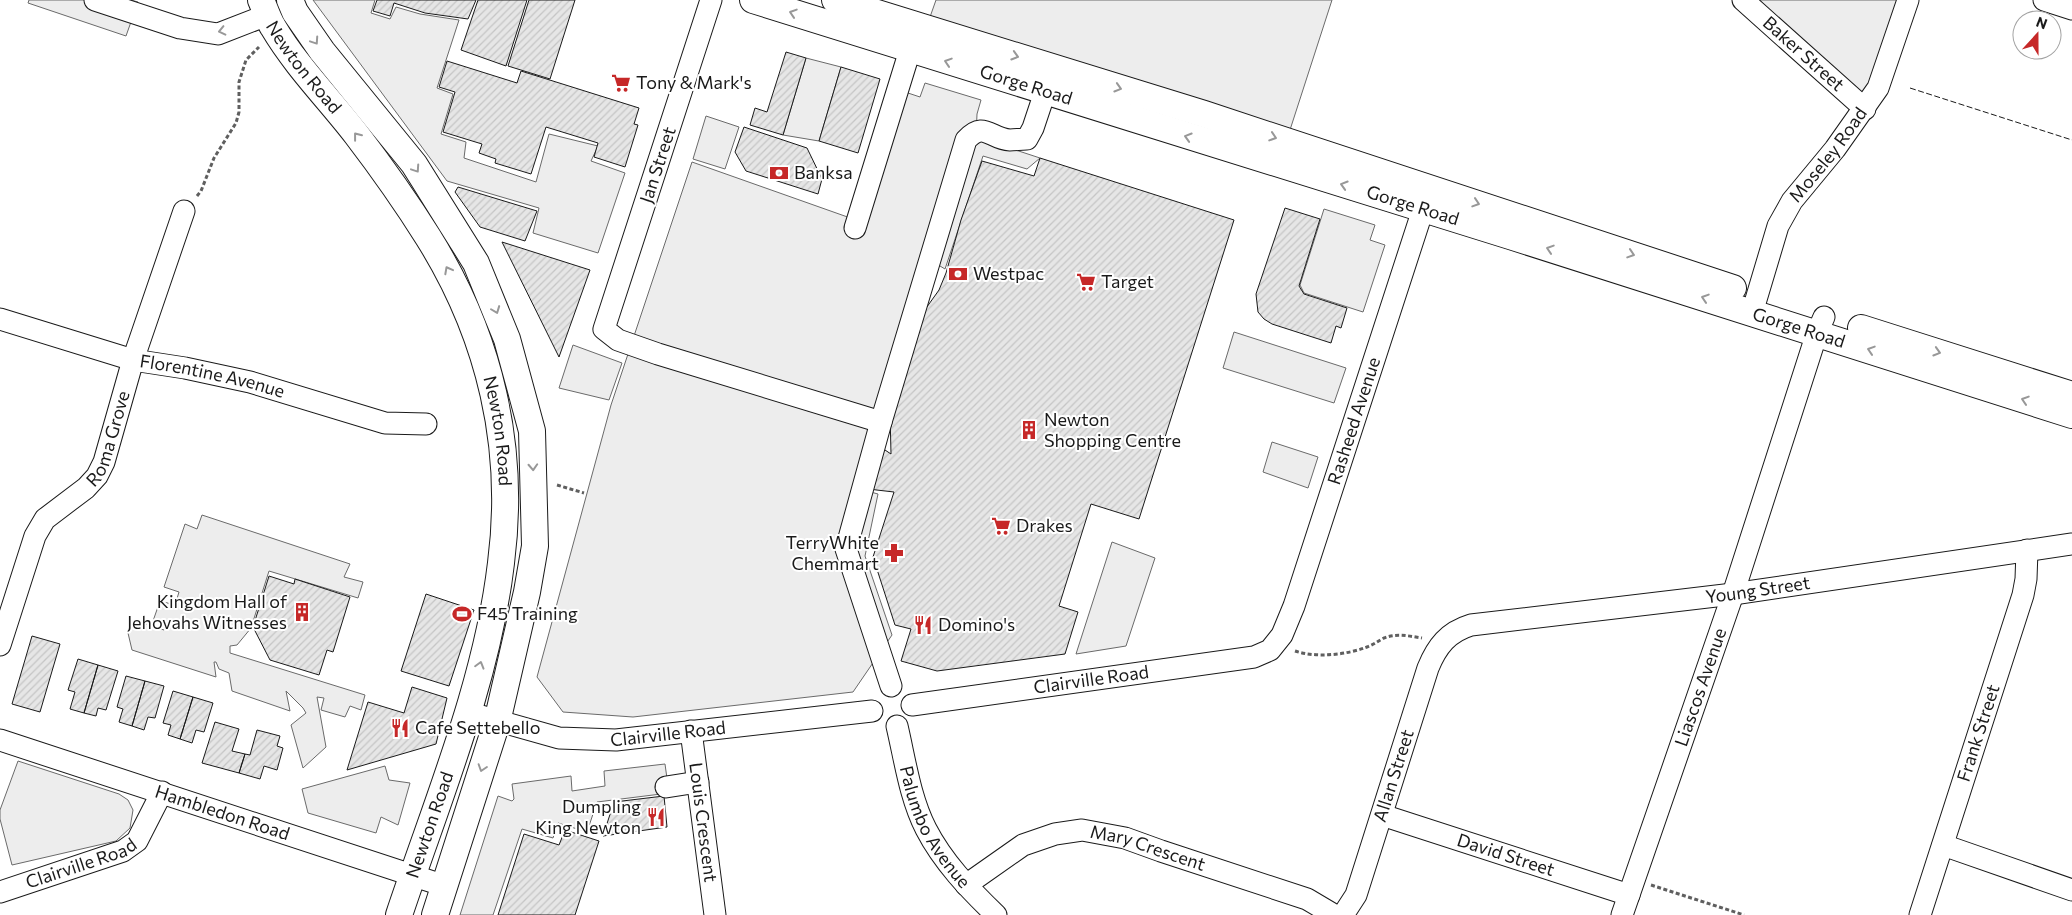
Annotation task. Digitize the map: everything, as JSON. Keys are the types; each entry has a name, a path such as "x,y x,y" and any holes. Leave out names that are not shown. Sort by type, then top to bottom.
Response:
{"main road":[{"name":"Newton Road","path":"290,0 295,12 322,52 414,164 476,262 509,347 532,431 535,546 517,641 497,722 435,915"},
{"name":"Gorge Road","path":"753,0 1044,92 1427,199 1820,325 2072,415"},
{"name":"Gorge Road","path":"835,0 1204,114 1427,199"},
{"path":"890,17 910,50"},
{"name":"Newton Road","path":"264,19 272,26 297,62 387,175 447,266 466,304 486,360 496,405 503,452 505,513 501,563 490,631 467,712 400,915"},
{"path":"1044,92 1072,73"},
{"name":"Gorge Road","path":"1820,325 2072,395"}],"street":[{"path":"94,0 180,28 218,34 264,19"},
{"name":"Jan Street","path":"711,0 604,329 618,340 658,354 881,422"},
{"name":"Baker Street","path":"1742,0 1865,109"},
{"name":"Moseley Road","path":"1754,304 1778,226 1792,201 1865,109 1878,88 1908,0"},
{"path":"2044,0 2072,9"},
{"path":"855,228 910,50"},
{"path":"891,686 846,549 881,422 966,140 973,132 981,130 1009,140 1027,138 1033,128 1044,92"},
{"name":"Rasheed Avenue","path":"1270,650 1282,635 1294,606 1427,199"},
{"name":"Roma Grove","path":"0,645 35,536 45,519 86,488 104,462 133,360 184,211"},
{"name":"Florentine Avenue","path":"0,319 133,360 185,368 250,382 385,423 426,424"},
{"name":"Liascos Avenue","path":"1622,915 1733,594 1820,325"},
{"name":"Young Street","path":"1445,638 1459,629 1471,625 1733,594 2072,544"},
{"name":"Frank Street","path":"1920,915 2023,595 2026,579 2027,550"},
{"name":"Allan Street","path":"1343,915 1356,895 1428,668 1435,651 1445,638"},
{"name":"Clairville Road","path":"912,705 1254,657 1270,650"},
{"path":"891,686 904,690 910,698 912,705 906,720 897,726 884,725 876,719 872,711 872,699 876,692 891,686"},
{"name":"Clairville Road","path":"467,712 559,738 616,740 872,711"},
{"name":"Palumbo Avenue","path":"897,726 911,790 925,828 966,885 996,915"},
{"name":"Louis Crescent","path":"691,730 715,915"},
{"name":"Hambledon Road","path":"0,740 445,886"},
{"path":"666,787 698,782"},
{"name":"Clairville Road","path":"0,892 123,851 138,842 162,792"},
{"name":"David Street","path":"1382,815 1631,887"},
{"name":"Mary Crescent","path":"966,885 1023,845 1055,834 1082,830 1125,838 1307,899 1334,915"},
{"path":"1943,846 2072,890"}],"path":[{"path":"184,211 201,191 214,158 236,123 239,112 239,82 246,60 264,19"},
{"path":"557,485 584,493"},
{"path":"1631,887 1744,915"}],"shaded area":[{"path":"29,0 131,0 138,2 126,36 28,3"},
{"path":"313,0 375,0 371,13 390,19 396,7 420,14 459,20 437,88 453,94 441,134 466,142 464,158 536,182 549,134 598,146 591,161 625,173 598,253 533,233 539,208 447,181"},
{"path":"936,0 1332,0 1289,133 930,17"},
{"path":"1754,0 1901,0 1887,45 1862,97"},
{"path":"806,58 841,67 819,141 783,135"},
{"path":"925,83 981,100 977,114 976,137 1040,158 1027,169 983,156 945,269 925,257 867,491 878,494 865,556 892,635 853,692 633,717 563,712 537,677 611,405 692,162 856,220 905,92 920,97"},
{"path":"706,116 739,127 725,169 693,159"},
{"path":"1324,209 1375,225 1370,240 1385,245 1363,312 1304,293 1300,285"},
{"path":"1234,332 1346,368 1334,403 1223,368"},
{"path":"573,345 622,363 609,400 559,388"},
{"path":"1272,442 1318,457 1308,488 1263,472"},
{"path":"202,515 350,564 344,577 363,582 358,598 269,571 251,628 237,645 230,646 230,653 365,695 361,710 350,706 345,717 321,710 324,698 317,697 326,747 303,768 291,725 306,713 286,691 290,711 232,691 229,673 219,669 216,662 214,662 216,677 132,650 128,633 134,620 164,630 166,625 153,621 160,601 175,605 179,592 164,587 185,524 197,529"},
{"path":"1112,542 1155,558 1126,646 1076,654"},
{"path":"18,761 119,794 128,800 133,810 130,828 116,841 12,865 0,819 0,810"},
{"path":"665,764 669,793 597,802 587,832 558,823 553,838 522,829 493,915 460,915 498,796 512,801 514,799 512,784 571,776 572,791 605,786 604,771"},
{"path":"385,766 389,780 410,783 398,825 381,817 376,833 308,813 302,789"}],"building":[{"path":"377,0 476,0 468,19 425,13 394,3 390,16 373,11"},
{"path":"478,0 527,0 506,66 461,50"},
{"path":"529,0 575,0 550,79 508,66"},
{"path":"786,52 806,58 783,135 750,125 755,108 767,112"},
{"path":"447,61 517,83 521,71 639,108 634,124 638,125 625,167 594,157 598,143 546,127 531,174 495,163 496,159 479,153 482,144 443,132 455,92 439,87"},
{"path":"841,67 880,79 858,153 819,141"},
{"path":"744,127 807,148 822,179 818,194 746,171 735,152"},
{"name":"Newton Shopping Centre","path":"1040,158 1234,220 1139,519 1091,504 1059,606 1078,612 1065,654 937,671 901,661 911,629 895,625 873,557 894,492 868,489 882,448 891,454 890,412 919,318 939,290 946,273 961,220 982,161 1034,176"},
{"path":"458,187 537,211 525,241 480,227 455,192"},
{"path":"1285,208 1320,219 1299,286 1304,294 1347,308 1341,328 1336,326 1331,343 1272,324 1258,312 1256,294"},
{"path":"502,242 590,270 559,357"},
{"name":"Kingdom Hall of Jehovahs Witnesses","path":"269,576 294,584 295,579 350,597 333,652 327,650 319,675 270,660 253,627"},
{"path":"426,594 474,610 449,686 401,671"},
{"path":"32,636 60,644 40,712 12,704"},
{"path":"78,659 98,665 84,713 70,709 75,692 68,690"},
{"path":"98,665 118,671 106,710 98,708 96,716 84,713"},
{"path":"126,676 145,681 132,726 119,722 123,709 117,707"},
{"path":"145,681 164,686 155,718 148,717 144,730 132,726"},
{"name":"Cafe Settebello","path":"412,687 447,698 436,744 347,770 368,702 404,713"},
{"path":"173,691 193,697 180,739 168,735 171,725 163,723"},
{"path":"193,697 213,703 204,732 196,730 192,743 180,739"},
{"path":"215,722 239,729 232,751 245,754 239,773 202,763"},
{"path":"257,730 280,736 277,746 283,748 277,770 264,766 260,779 239,773 245,754 250,755"},
{"path":"664,796 667,827 603,836 614,802"},
{"path":"565,830 599,841 575,915 498,915 524,834 559,845"}],"fence":[{"path":"1910,88 2072,140"}],"place":[{"name":"Tony & Mark's","path":"621,83"},
{"name":"Banksa","path":"779,173"},
{"name":"Westpac","path":"958,274"},
{"name":"Target","path":"1086,282"},
{"name":"Newton Shopping Centre","path":"1029,430"},
{"name":"Drakes","path":"1001,526"},
{"name":"TerryWhite Chemmart","path":"894,553"},
{"name":"Kingdom Hall of Jehovahs Witnesses","path":"302,612"},
{"name":"F45 Training","path":"462,614"},
{"name":"Domino's","path":"923,625"},
{"name":"Cafe Settebello","path":"400,728"},
{"name":"Dumpling King Newton","path":"656,817"}]}
